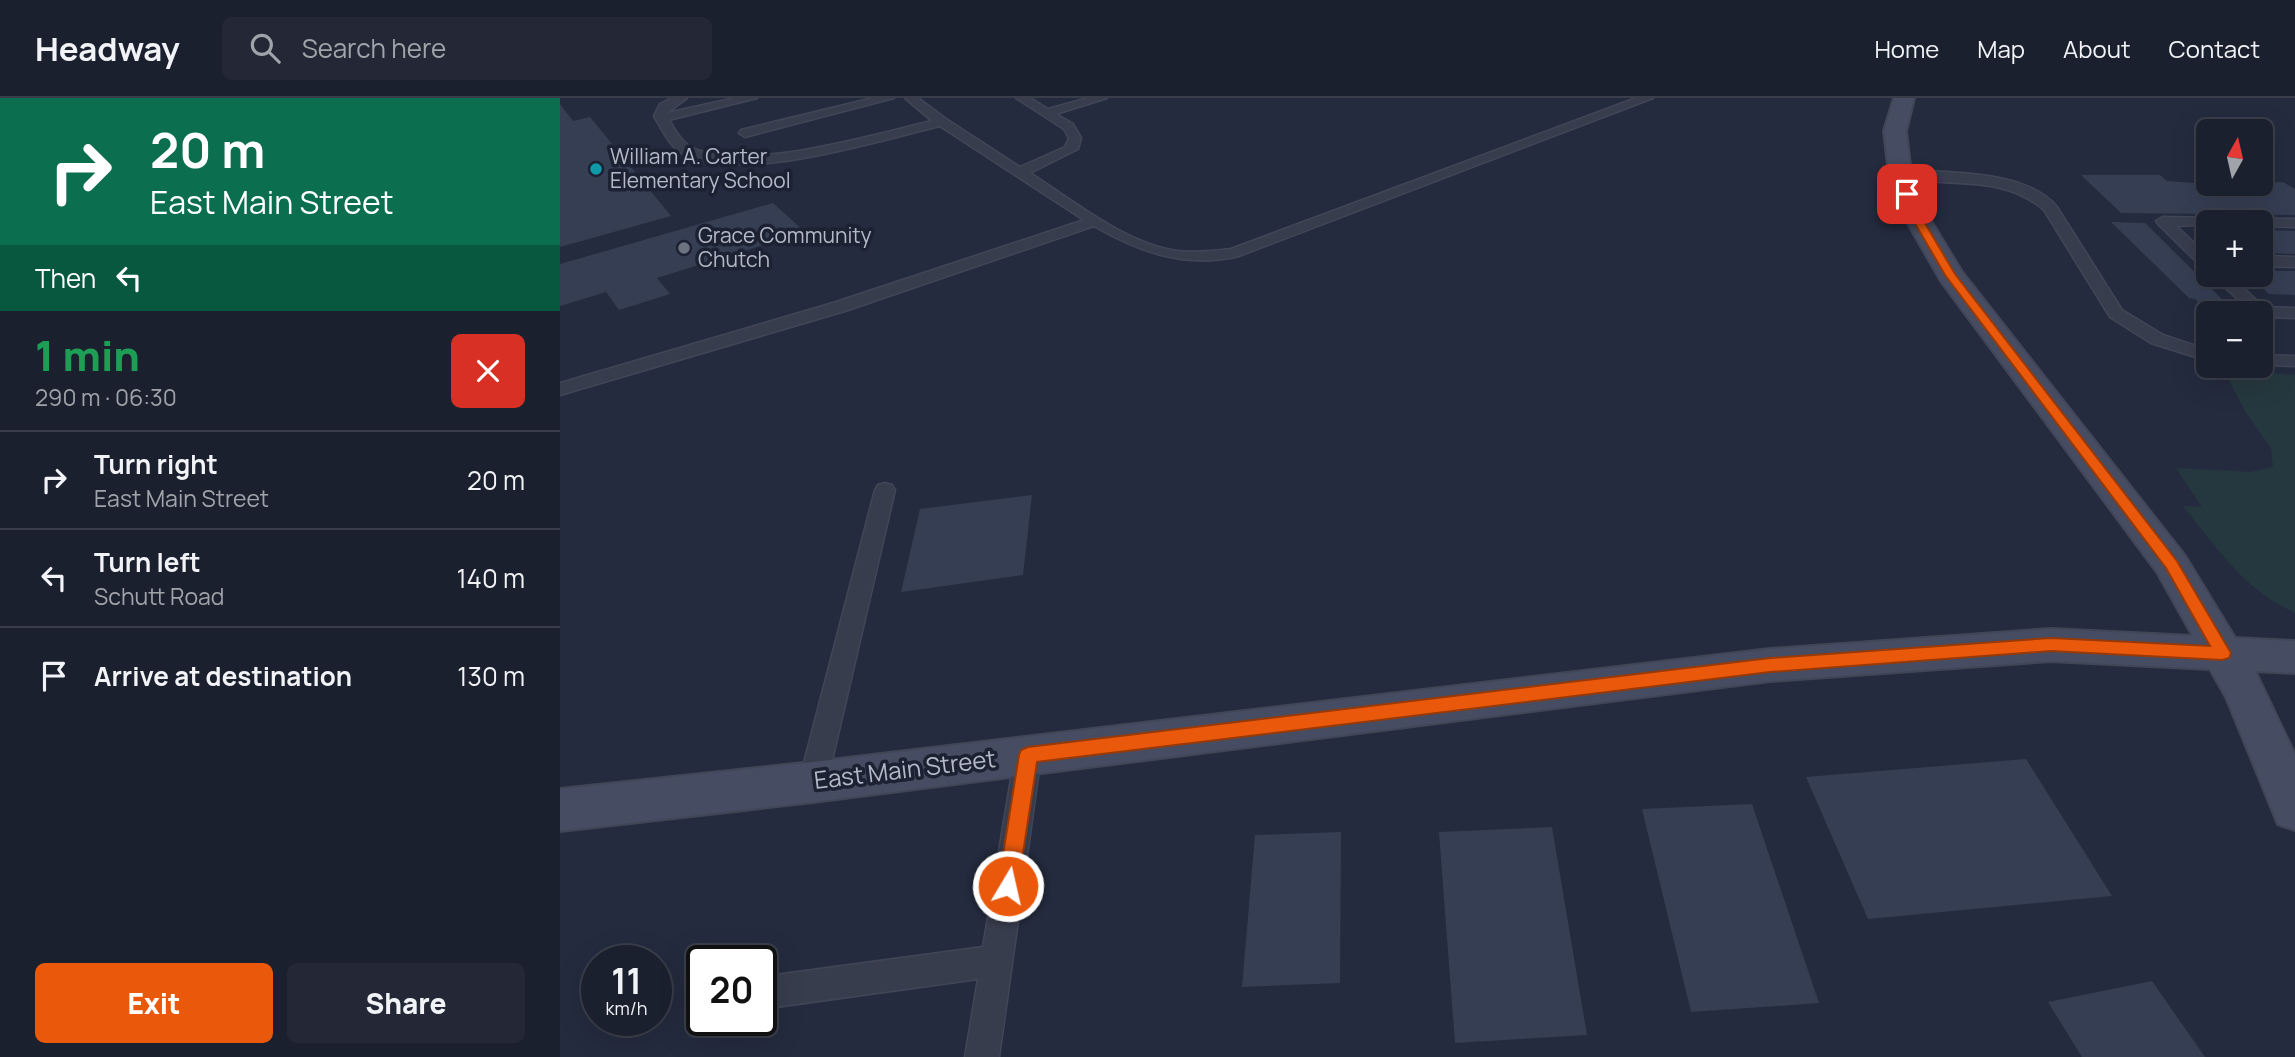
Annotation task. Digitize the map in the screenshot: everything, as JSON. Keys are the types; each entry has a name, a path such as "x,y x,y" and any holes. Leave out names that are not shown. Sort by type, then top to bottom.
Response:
{"street":[{"path":"1904,98 1895,131 1900,174 1914,213 1950,275 2172,565 2247,695 2295,809"},
{"name":"East Main Street","path":"560,810 813,782 1770,665 2051,645 2295,657"}],"lane":[{"path":"661,118 664,107 681,98"},
{"path":"661,118 751,98"},
{"path":"745,134 888,98"},
{"path":"911,98 942,122 1139,247 1200,258 1234,253 1647,98"},
{"path":"1022,171 1071,149 1075,138 1069,127 1023,98"},
{"path":"1046,113 1101,98"},
{"path":"661,118 686,151 707,159 735,161 795,154 942,122"},
{"path":"1900,174 2007,185 2033,192 2044,199 2116,313 2157,339 2196,352"},
{"path":"560,389 839,307 1095,221"},
{"path":"2196,221 2163,221 2196,252"},
{"path":"2273,222 2295,223"},
{"path":"2273,261 2295,262"},
{"path":"2233,287 2260,312 2295,313"},
{"path":"2273,360 2295,360"},
{"path":"813,782 885,489"},
{"path":"982,1057 1028,755"},
{"path":"777,991 997,961"}],"shaded area":[{"path":"2273,373 2295,375 2295,613 2276,603 2246,580 2220,553 2183,506 2202,507 2176,468 2251,472 2273,467 2271,448 2245,411 2228,378 2273,378"}],"building":[{"name":"William A. Carter Elementary School","path":"560,104 573,121 590,117 671,216 560,247"},
{"path":"2081,175 2160,175 2167,181 2196,183 2196,196 2273,196 2273,182 2283,182 2295,189 2295,215 2273,215 2273,210 2196,210 2196,214 2121,213"},
{"name":"Grace Community Chutch","path":"773,203 805,232 657,278 670,294 619,310 606,292 560,306 560,264"},
{"path":"2111,222 2145,223 2196,273 2196,287 2210,287 2224,301 2197,301 2189,298"},
{"path":"2273,230 2295,231 2295,254 2273,253"},
{"path":"2273,271 2295,271 2295,295 2269,294 2261,287 2273,287"},
{"path":"1032,495 1023,575 901,592 920,509"},
{"path":"2026,759 2112,896 1868,919 1806,777"},
{"path":"1752,804 1819,1003 1691,1012 1642,809"},
{"path":"1552,827 1587,1035 1455,1043 1439,832"},
{"path":"1341,832 1340,983 1242,987 1255,835"},
{"path":"2152,981 2205,1057 2082,1057 2048,1002"}],"place":[{"name":"William A. Carter Elementary School","path":"596,169"},
{"name":"Grace Community Chutch","path":"684,248"}],"route":[{"path":"1008,886 1028,755 1770,665 2051,645 2222,653 2172,565 1950,275 1914,213 1907,194"}]}
